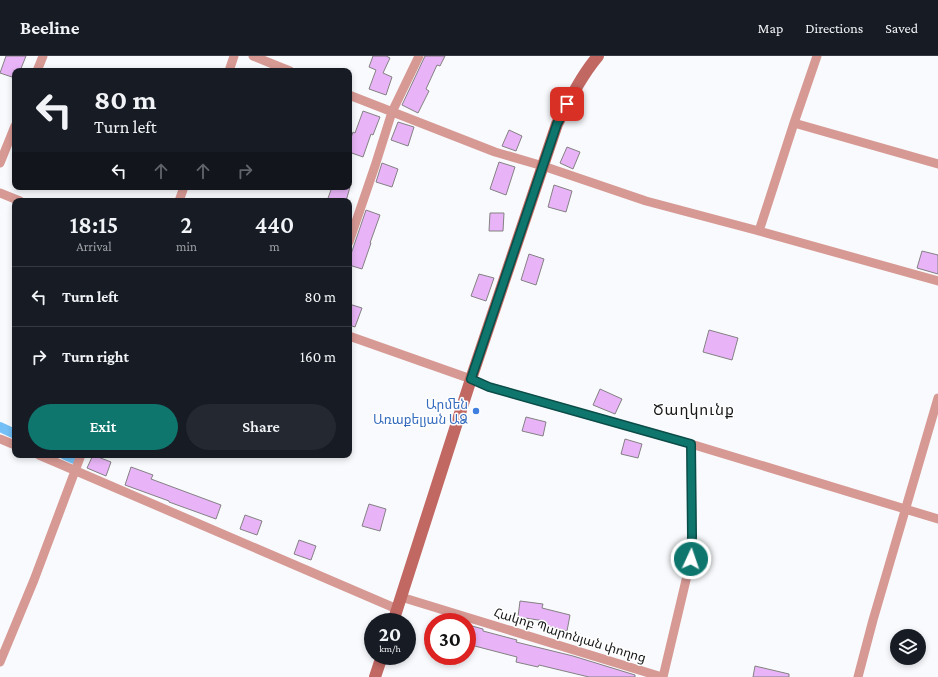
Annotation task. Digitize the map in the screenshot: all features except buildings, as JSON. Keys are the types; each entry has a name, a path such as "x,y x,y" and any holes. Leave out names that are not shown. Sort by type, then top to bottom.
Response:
{"main road":[{"path":"396,613 471,379 557,124 572,95 598,56"},
{"path":"375,677 379,665"}],"street":[{"path":"38,68 43,56"},
{"path":"230,68 234,56"},
{"path":"253,56 283,68"},
{"path":"352,233 392,112 418,56"},
{"path":"759,231 817,56"},
{"path":"352,95 495,152 543,166 646,201 938,281"},
{"path":"794,123 938,164"},
{"path":"0,163 12,133"},
{"path":"0,193 12,198"},
{"path":"352,337 471,379 489,387 691,444 938,519"},
{"path":"858,677 873,620 938,398"},
{"path":"0,439 12,444"},
{"path":"663,677 691,559 691,444"},
{"path":"46,458 397,609"},
{"path":"0,662 34,580 80,458"},
{"name":"Հակոբ Պարոնյան փողոց","path":"401,597 663,677"}],"waterway":[{"path":"0,427 12,433"}],"place":[{"name":"Արմեն Առաքելյան ԱՁ","path":"476,411"}],"district":[{"name":"Ծաղկունք","path":"694,410"}],"route":[{"path":"567,104 557,124 471,379 489,387 691,444 691,559"}]}
